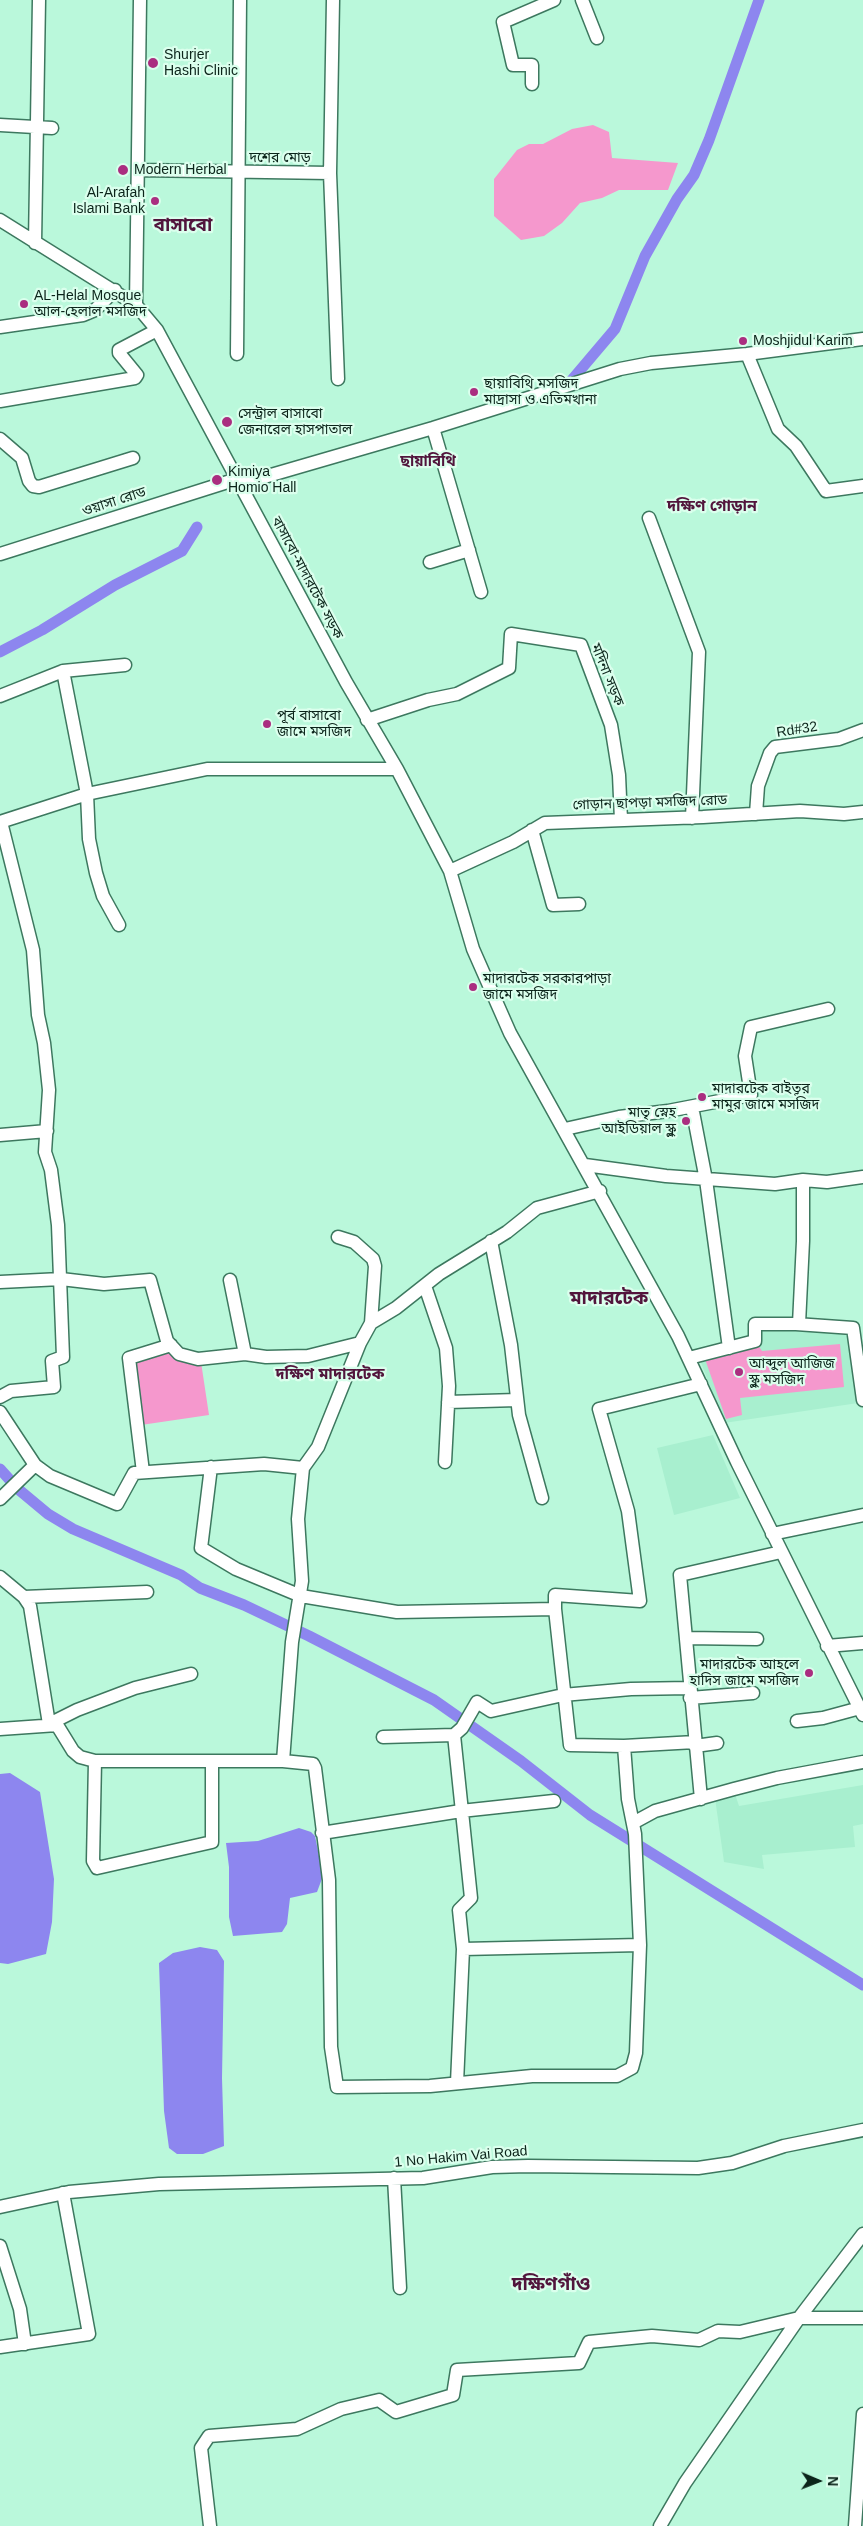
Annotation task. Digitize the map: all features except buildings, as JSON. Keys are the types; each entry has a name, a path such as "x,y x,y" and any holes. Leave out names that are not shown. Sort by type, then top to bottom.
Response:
{"street":[{"path":"35,243 39,0"},
{"path":"136,305 140,0"},
{"path":"237,354 240,0"},
{"path":"333,0 330,173 338,379"},
{"path":"532,84 532,65 513,65 503,22 554,0"},
{"path":"582,0 597,38"},
{"path":"0,125 52,128"},
{"name":"দশের মোড়","path":"139,170 330,173"},
{"name":"বাসাবো-মাদারটেক সড়ক","path":"0,220 115,290 136,305 157,330 367,720 397,769 450,871 473,949 510,1033 600,1191 689,1358 772,1534 827,1646 862,1711"},
{"path":"0,327 83,315 95,310 115,290"},
{"path":"0,401 135,378 137,375 119,350 157,330"},
{"name":"ওয়াসা রোড","path":"0,554 238,481 433,428 548,390 620,369 659,362 747,354 863,339"},
{"path":"747,354 778,429 796,446 826,491 863,486"},
{"path":"433,428 481,592"},
{"path":"0,439 22,458 29,481 33,486 40,487 133,458"},
{"path":"649,518 699,652 692,818"},
{"path":"430,562 469,550"},
{"name":"মদিনা সড়ক","path":"367,720 428,700 457,694 509,668 511,634 581,645 611,726 619,775 621,820"},
{"path":"0,696 63,671 126,665"},
{"path":"63,671 87,794 89,839 96,873 103,896 119,925"},
{"name":"Rd#32","path":"756,814 759,782 770,753 775,747 839,739 863,730"},
{"path":"0,1397 11,1391 54,1387 52,1361 63,1356 56,1202 51,1170 45,1152 49,1090 44,1043 38,1015 34,950 1,822 87,794 207,769 397,769"},
{"name":"গোড়ান ছাপড়া মসজিদ রোড","path":"450,871 513,842 544,822 692,818 800,811 844,814 863,812"},
{"path":"532,830 553,905 578,904"},
{"path":"565,1129 619,1117 692,1107 751,1095 745,1056 751,1026 828,1009"},
{"path":"692,1107 706,1180 729,1348"},
{"path":"0,1135 47,1131"},
{"path":"585,1165 706,1180 775,1184 803,1180 827,1182 863,1177"},
{"path":"799,1324 804,1207 803,1180"},
{"path":"371,1323 507,1232 537,1208 600,1191"},
{"path":"283,1761 292,1642 301,1596 303,1570 298,1519 303,1468 318,1447 360,1343 371,1323 375,1266 373,1259 354,1242 338,1237"},
{"path":"491,1241 511,1345 519,1415 542,1498"},
{"path":"0,1282 61,1279 104,1284 150,1280 166,1341 179,1354 198,1359 245,1354 266,1357 308,1356 360,1343"},
{"path":"230,1280 245,1354"},
{"path":"425,1286 446,1348 448,1402 446,1462"},
{"path":"689,1358 755,1342 755,1324 799,1324 853,1328 863,1400"},
{"path":"143,1472 129,1358 171,1345"},
{"path":"701,1384 599,1409 628,1511 640,1601 555,1595 555,1608 563,1695 570,1745 624,1746 717,1743"},
{"path":"448,1402 517,1400"},
{"path":"0,1412 35,1465 50,1476 117,1504 134,1473 211,1466 264,1464 303,1468"},
{"path":"3,1495 35,1465"},
{"path":"211,1466 201,1548 236,1569 301,1596 398,1612 555,1608"},
{"path":"772,1534 863,1515"},
{"path":"701,1799 689,1693 680,1575 781,1552"},
{"path":"0,1577 24,1597 30,1606 49,1724"},
{"path":"24,1597 147,1592"},
{"path":"686,1638 757,1639"},
{"path":"827,1646 863,1643"},
{"path":"49,1724 77,1710 135,1688 191,1674"},
{"path":"457,2083 463,1949 459,1910 471,1898 461,1811 458,1731 477,1702 491,1711 563,1695 631,1689 689,1693 754,1693"},
{"path":"797,1722 862,1711"},
{"path":"0,1729 49,1724 58,1725 73,1751 80,1757 95,1761 283,1761 314,1766 329,1880 332,2047 336,2085 339,2088 430,2086 532,2076 617,2076 626,2073 632,2068 636,2054 640,1945 634,1829 628,1799 624,1746"},
{"path":"383,1737 458,1731"},
{"path":"95,1761 94,1861 97,1868 212,1842 212,1761"},
{"path":"634,1829 656,1812 777,1778 863,1762"},
{"path":"322,1834 461,1811 554,1801"},
{"path":"463,1949 640,1945"},
{"name":"1 No Hakim Vai Road","path":"0,2207 63,2193 159,2184 423,2178 492,2167 698,2168 732,2162 784,2146 863,2130"},
{"path":"394,2178 400,2288"},
{"path":"0,2347 89,2334 63,2193"},
{"path":"660,2526 685,2482 799,2318 863,2234"},
{"path":"0,2246 20,2309 25,2344"},
{"path":"210,2526 201,2448 209,2436 297,2429 341,2409 379,2400 396,2412 453,2395 457,2370 579,2363 589,2342 652,2336 699,2340 718,2331 740,2332 799,2318 863,2318"},
{"path":"854,2526 863,2414"}],"shaded area":[{"path":"593,125 609,132 612,158 678,163 668,190 619,190 602,198 580,203 562,223 544,236 521,240 494,216 494,179 517,150 529,144 543,144 572,129"},
{"path":"760,1328 851,1331 858,1403 724,1423 700,1360 758,1345"},
{"path":"840,1344 844,1387 740,1398 742,1415 726,1419 705,1359 758,1345 762,1351"},
{"path":"169,1352 184,1362 201,1362 209,1415 141,1425 133,1361"},
{"path":"713,1435 740,1498 674,1515 657,1448"},
{"path":"10,1773 40,1792 54,1879 52,1922 46,1954 8,1964 0,1963 0,1774"},
{"path":"863,1785 863,1824 853,1826 855,1847 762,1855 764,1869 724,1862 715,1798 734,1791 739,1806"},
{"path":"299,1828 311,1832 315,1836 323,1876 317,1892 290,1898 287,1924 282,1932 233,1936 229,1917 229,1867 226,1843 258,1841"},
{"path":"200,1947 217,1950 224,1961 222,2078 224,2146 203,2154 177,2154 169,2148 164,2111 159,1963 173,1953"}],"waterway":[{"path":"565,388 615,329 645,256 677,199 694,175 709,140 759,0"},
{"path":"0,652 42,630 115,585 182,551 197,527"},
{"path":"0,1469 18,1489 48,1514 73,1529 181,1575 200,1588 244,1605 309,1636 434,1700 521,1761 590,1815 863,1985"}],"place":[{"name":"Shurjer Hashi Clinic","path":"153,63"},
{"name":"Modern Herbal","path":"123,170"},
{"name":"Al-Arafah Islami Bank","path":"155,201"},
{"name":"AL-Helal Mosque আল-হেলাল মসজিদ","path":"24,304"},
{"name":"Moshjidul Karim","path":"743,341"},
{"name":"ছায়াবিথি মসজিদ মাদ্রাসা ও এতিমখানা","path":"474,392"},
{"name":"সেন্ট্রাল বাসাবো জেনারেল হাসপাতাল","path":"227,422"},
{"name":"Kimiya Homio Hall","path":"217,480"},
{"name":"পূর্ব বাসাবো জামে মসজিদ","path":"267,724"},
{"name":"মাদারটেক সরকারপাড়া জামে মসজিদ","path":"473,987"},
{"name":"মাদারটেক বাইতুর মামুর জামে মসজিদ","path":"702,1097"},
{"name":"মাতৃ স্নেহ আইডিয়াল স্কুল","path":"686,1121"},
{"name":"আব্দুল আজিজ স্কুল মসজিদ","path":"739,1372"},
{"name":"মাদারটেক আহলে হাদিস জামে মসজিদ","path":"809,1673"}],"district":[{"name":"বাসাবো","path":"183,226"},
{"name":"ছায়াবিথি","path":"428,462"},
{"name":"দক্ষিণ গোড়ান","path":"712,507"},
{"name":"মাদারটেক","path":"609,1299"},
{"name":"দক্ষিণ মাদারটেক","path":"330,1375"},
{"name":"দক্ষিণগাঁও","path":"551,2285"}]}
